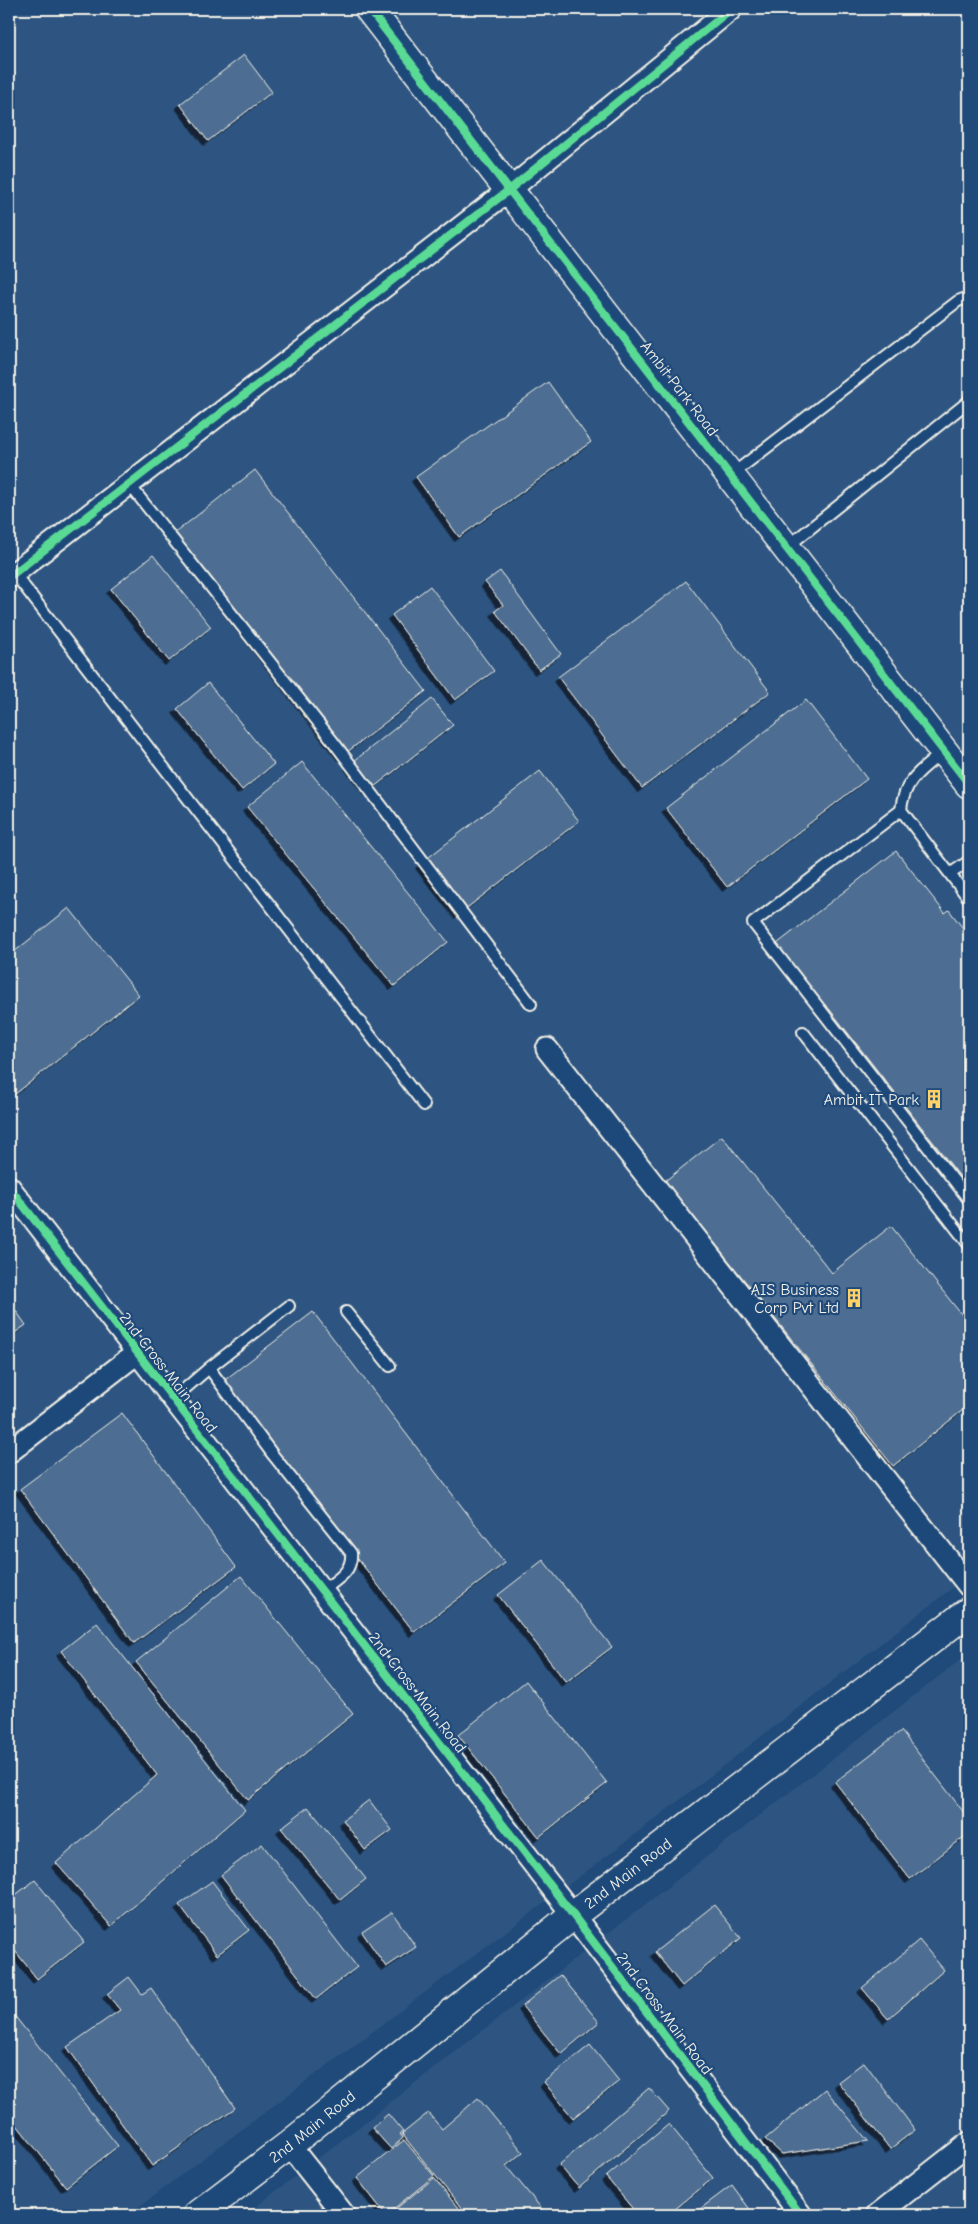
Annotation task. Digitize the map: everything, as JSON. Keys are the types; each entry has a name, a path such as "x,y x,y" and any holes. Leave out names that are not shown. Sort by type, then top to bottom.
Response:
{"street":[{"name":"Ambit Park Road","path":"369,9 969,784"},
{"path":"11,575 509,190 731,9"},
{"path":"546,1049 969,1586"},
{"name":"2nd Cross Main Road","path":"9,1188 573,1915 801,2215"},
{"path":"9,1452 137,1353"},
{"name":"2nd Main Road","path":"197,2215 289,2145 573,1915 969,1612"},
{"path":"877,2215 969,2144"},
{"path":"289,2145 344,2215"}],"lane":[{"path":"731,476 958,300 966,298 969,300"},
{"path":"786,548 969,401"},
{"path":"130,484 332,740 531,1004"},
{"path":"11,575 424,1105"},
{"path":"944,751 913,776 902,795 901,810 950,874 965,884 969,899"},
{"path":"901,810 753,923 969,1200"},
{"path":"950,874 969,861"},
{"path":"803,1032 969,1245"},
{"path":"173,1399 209,1368 289,1306"},
{"path":"346,1312 390,1366"},
{"path":"209,1368 273,1455 351,1553 352,1562 349,1570 322,1591"}],"shaded area":[{"path":"9,9 969,9 969,1575 619,1847 128,2215 9,2215"},
{"path":"969,1653 969,2215 245,2215"}],"building":[{"path":"244,55 272,92 208,141 180,104"},
{"path":"548,382 591,442 459,537 416,477"},
{"path":"255,470 426,691 342,756 171,536"},
{"path":"153,555 211,627 169,661 111,589"},
{"path":"500,571 561,654 539,670 495,611 503,605 485,582"},
{"path":"686,581 770,692 642,788 558,677"},
{"path":"430,586 494,671 455,700 392,615"},
{"path":"208,683 274,764 242,790 177,709"},
{"path":"432,699 453,725 369,791 349,765"},
{"path":"806,700 867,779 727,887 666,808"},
{"path":"302,762 448,942 394,986 247,807"},
{"path":"540,771 579,821 459,914 420,864"},
{"name":"Ambit IT Park","path":"896,851 945,913 949,910 969,936 969,1188 827,1006 822,1010 773,947"},
{"path":"69,908 139,995 9,1099 9,956"},
{"name":"AIS Business Corp Pvt Ltd","path":"722,1136 832,1273 891,1226 969,1324 969,1405 893,1466 665,1181"},
{"path":"9,1301 26,1325 9,1337"},
{"path":"313,1312 505,1563 414,1632 222,1382"},
{"path":"122,1413 236,1567 134,1643 20,1489"},
{"path":"543,1560 612,1647 566,1682 498,1595"},
{"path":"241,1576 353,1714 248,1800 136,1662"},
{"path":"97,1623 245,1810 111,1926 56,1863 157,1775 61,1651"},
{"path":"526,1681 607,1783 539,1837 458,1735"},
{"path":"901,1731 969,1819 969,1833 910,1879 835,1782"},
{"path":"369,1800 392,1830 365,1850 343,1820"},
{"path":"308,1807 366,1879 340,1900 281,1828"},
{"path":"262,1844 357,1967 316,1999 221,1875"},
{"path":"35,1880 84,1942 37,1979 9,1943 9,1900"},
{"path":"212,1881 249,1930 217,1955 179,1905"},
{"path":"714,1905 741,1938 682,1986 655,1952"},
{"path":"392,1912 416,1947 386,1967 362,1932"},
{"path":"919,1940 944,1970 888,2019 862,1988"},
{"path":"560,1975 599,2022 561,2054 522,2006"},
{"path":"129,1977 142,1994 151,1988 235,2108 152,2166 67,2047 120,2010 107,1994"},
{"path":"9,2009 118,2146 66,2187 9,2115"},
{"path":"590,2045 619,2081 573,2118 544,2082"},
{"path":"864,2062 915,2130 890,2149 838,2082"},
{"path":"649,2088 669,2111 579,2188 559,2165"},
{"path":"825,2089 868,2141 782,2154 765,2139"},
{"path":"478,2098 523,2152 506,2166 547,2215 467,2215 402,2134 428,2113 442,2129"},
{"path":"388,2114 403,2132 400,2134 403,2138 391,2149 372,2128"},
{"path":"669,2124 713,2178 668,2215 638,2215 606,2177"},
{"path":"404,2140 434,2176 386,2215 357,2178"},
{"path":"434,2178 462,2213 460,2215 388,2215"},
{"path":"732,2185 754,2215 692,2215"}],"cycle path":[{"path":"369,9 969,784"},
{"path":"9,577 509,190 731,9"},
{"path":"9,1187 573,1915 801,2215"}],"place":[{"name":"Ambit IT Park","path":"934,1099"},
{"name":"AIS Business Corp Pvt Ltd","path":"854,1298"}]}
